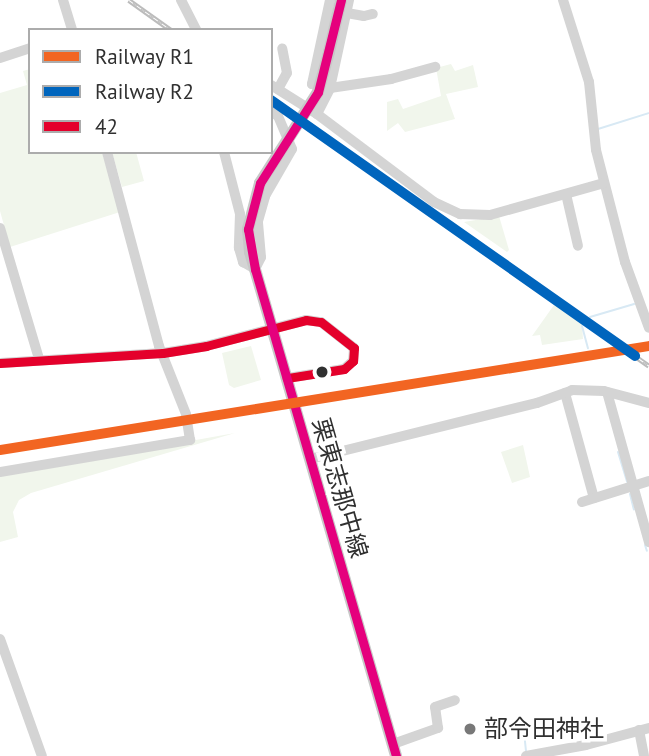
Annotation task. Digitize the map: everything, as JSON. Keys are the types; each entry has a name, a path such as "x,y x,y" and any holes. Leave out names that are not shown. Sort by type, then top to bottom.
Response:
{"main road":[{"name":"栗東志那中線","path":"341,0 318,92 260,183 248,229 255,269 394,750"}],"street":[{"path":"63,0 71,28"},
{"path":"181,0 195,28"},
{"path":"330,0 309,89 391,79 435,67"},
{"path":"317,114 330,88 349,0"},
{"path":"563,0 589,82 596,150 604,183 625,262 649,328"},
{"path":"347,13 364,16 373,14"},
{"path":"0,58 28,49"},
{"path":"285,51 287,73 275,87 317,114 425,195 460,214 490,215 604,183"},
{"path":"225,154 240,214 239,248 243,262 255,269 261,257 258,220 265,196 292,149 278,116 273,112"},
{"path":"0,472 190,440 186,414 163,353 108,154"},
{"path":"566,194 578,246"},
{"path":"0,228 39,359"},
{"path":"0,363 163,353 313,319 321,322 354,348 353,361 344,369 287,378"},
{"path":"310,459 537,403 572,390 607,392 649,402"},
{"path":"607,392 649,542"},
{"path":"565,393 594,498"},
{"path":"582,502 649,481"},
{"path":"0,639 41,756"},
{"path":"394,750 438,728 435,707 455,700"},
{"path":"526,756 586,745 644,729 644,756"}],"shaded area":[{"path":"451,64 455,71 473,65 478,87 446,94 455,119 405,132 398,123 387,131 387,102 398,99 403,109 441,96 436,68"},
{"path":"28,70 28,154 103,154 120,212 10,247 0,211 0,93 27,85 23,71"},
{"path":"113,154 137,154 144,181 122,187"},
{"path":"499,216 509,250 507,252 464,222"},
{"path":"554,305 582,324 583,339 542,345 540,335 532,336"},
{"path":"251,346 261,380 234,388 229,385 222,353"},
{"path":"235,433 31,493 19,500 13,512 18,537 0,542 0,475"},
{"path":"523,445 530,477 512,483 501,452"}],"waterway":[{"path":"598,129 649,113"},
{"path":"590,317 634,304"},
{"path":"582,326 588,348"},
{"path":"618,452 627,482"},
{"path":"630,494 634,510"},
{"path":"645,545 647,551"},
{"path":"524,732 526,752"}],"railway":[{"path":"129,0 168,28"},
{"path":"273,101 649,366"}],"rail line":[{"name":"R2","path":"273,101 635,356"},
{"name":"R1","path":"0,450 649,346"}],"transit line":[{"path":"341,0 318,92 260,183 248,229 255,269 396,756"},
{"name":"42","path":"0,363 163,353 206,346 306,320 321,322 354,348 353,361 344,369 287,378"}],"place":[{"name":"部令田神社","path":"470,729"}]}
